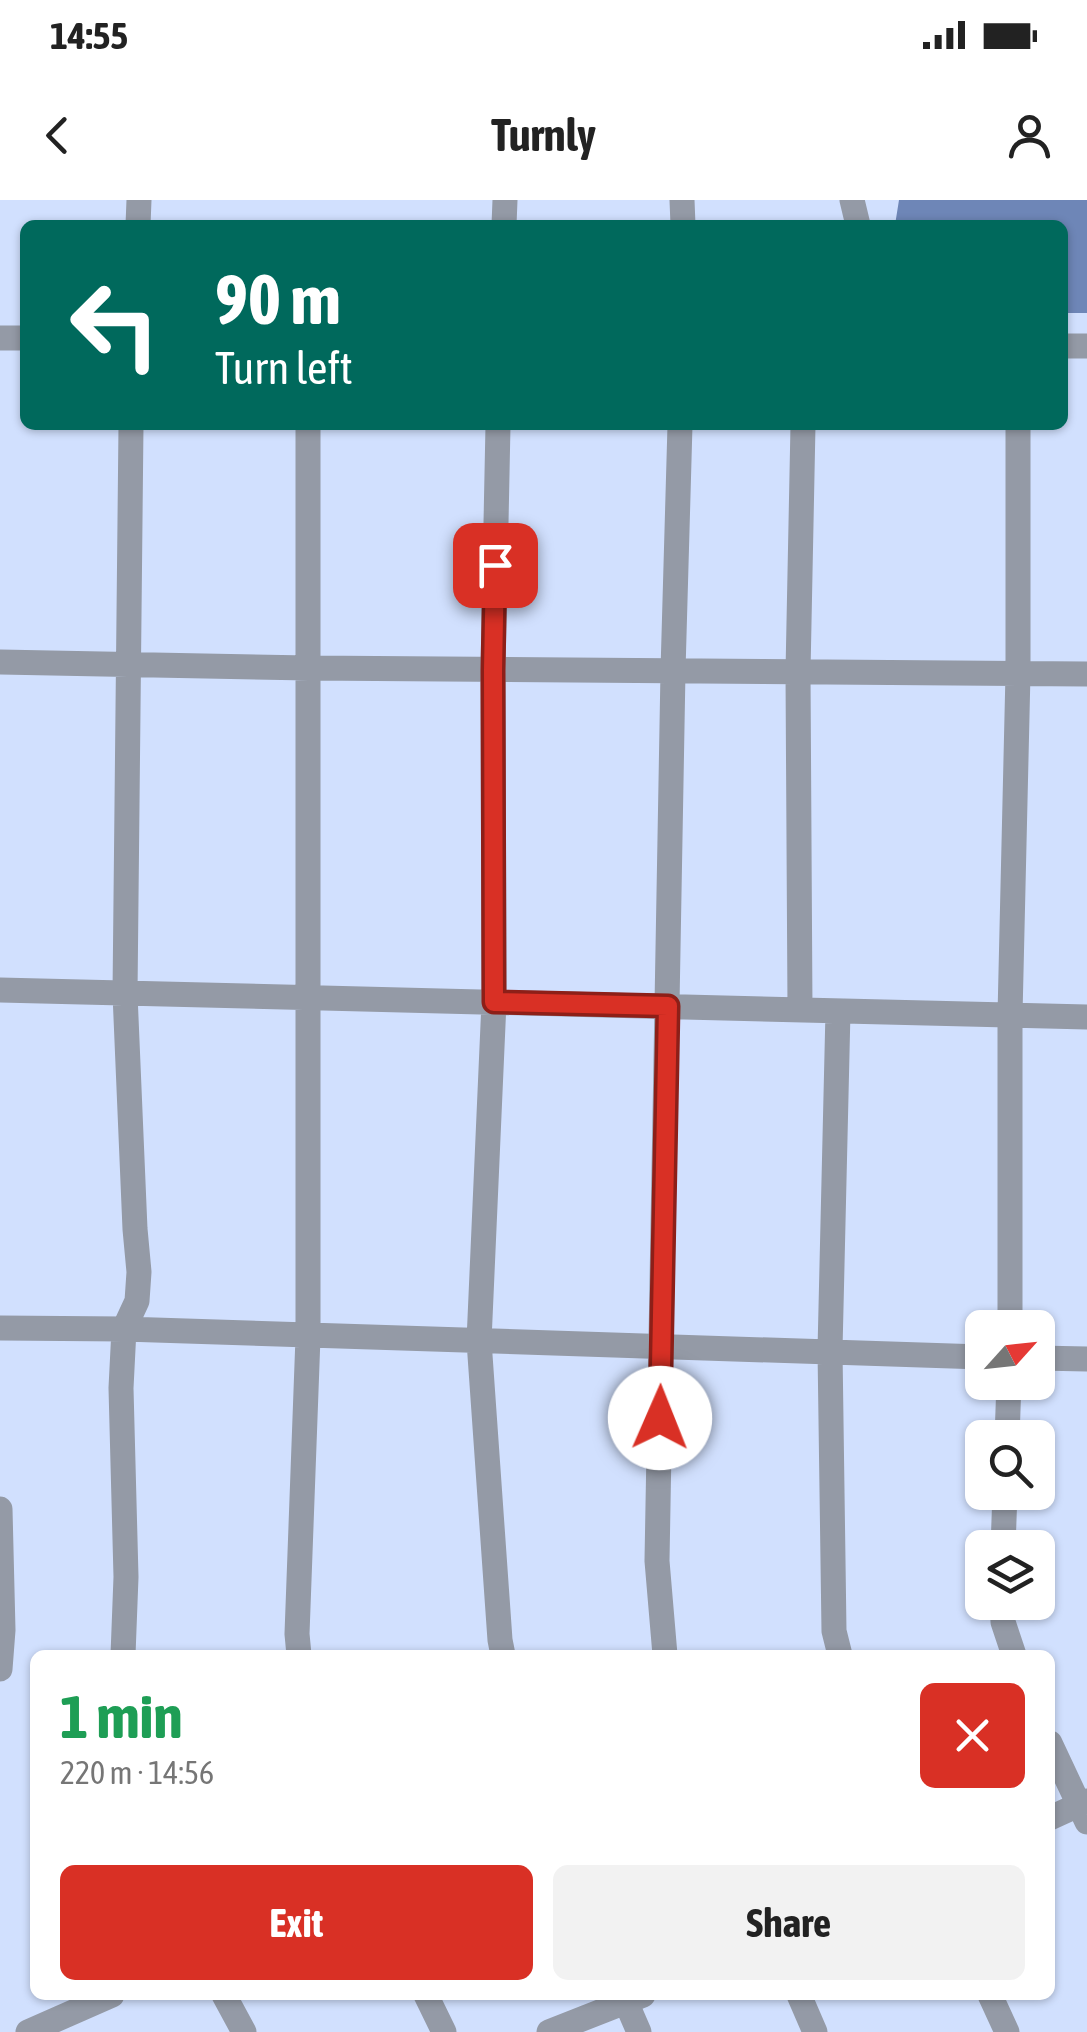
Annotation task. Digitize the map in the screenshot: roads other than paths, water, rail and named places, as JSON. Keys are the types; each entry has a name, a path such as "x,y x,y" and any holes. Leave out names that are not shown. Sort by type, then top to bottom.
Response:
{"street":[{"path":"124,1650 121,1388 124,1330 137,1301 140,1272 125,994 131,430"},
{"path":"299,1650 308,1337 308,430"},
{"path":"498,430 493,670 494,1002 479,1341 502,1650"},
{"path":"665,1650 657,1561 680,430"},
{"path":"800,1010 798,672 803,430"},
{"path":"1010,1310 1018,430"},
{"path":"0,662 1087,674"},
{"path":"0,990 1087,1017"},
{"path":"838,1011 830,1350 834,1631 839,1650"},
{"path":"0,1328 965,1355"},
{"path":"1055,1358 1087,1359"},
{"path":"0,1509 0,1668"},
{"path":"1002,1620 1012,1650"},
{"path":"1055,1753 1084,1810 1055,1817"},
{"path":"28,2032 101,2000"},
{"path":"227,2000 244,2032"},
{"path":"428,2000 444,2032"},
{"path":"549,2032 626,2000"},
{"path":"632,2000 640,2032"},
{"path":"801,2000 815,2032"},
{"path":"992,2000 1007,2032"}],"water":[{"path":"899,200 1087,200 1087,313 1068,313 1068,220 896,220"}]}
